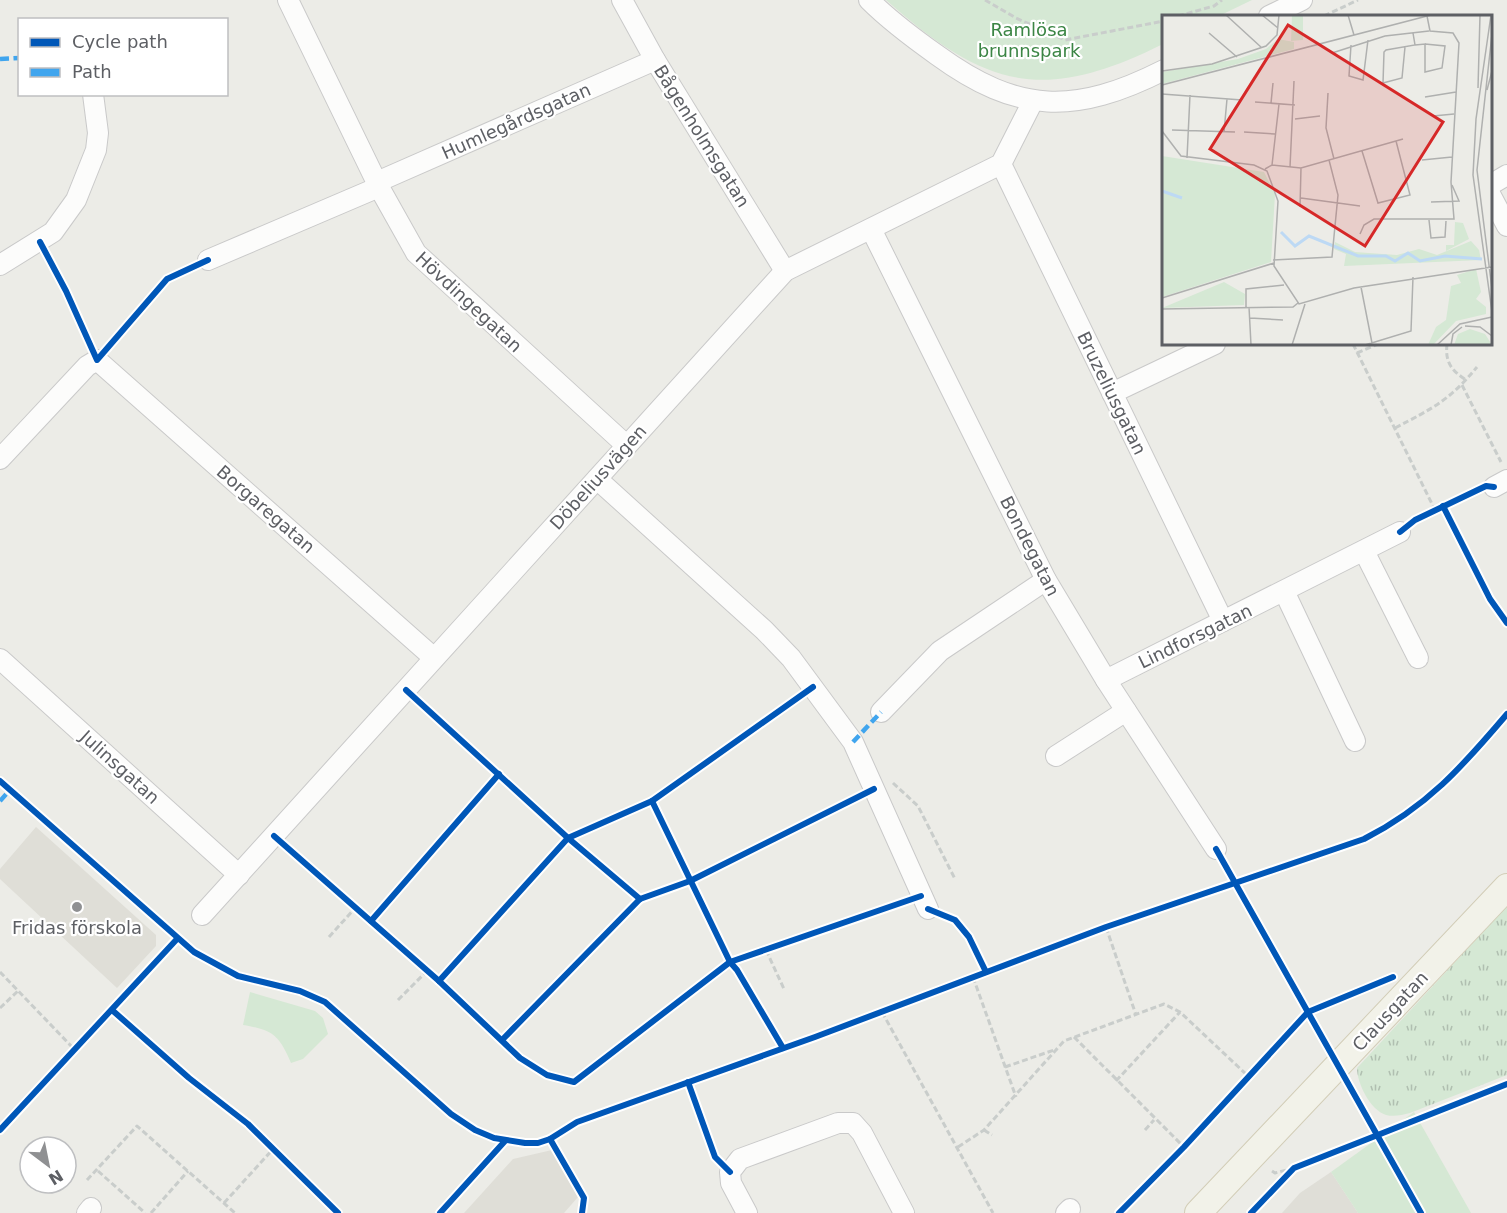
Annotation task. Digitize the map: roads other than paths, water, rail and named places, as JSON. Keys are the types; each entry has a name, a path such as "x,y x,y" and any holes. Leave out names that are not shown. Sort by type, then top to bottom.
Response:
{"main road":[{"name":"Clausgatan","path":"1198,1213 1507,887"}],"street":[{"name":"Hövdingegatan","path":"288,0 378,184 416,254 626,445"},
{"name":"Bågenholmsgatan","path":"622,0 785,271"},
{"path":"869,0 914,38 975,81 1016,98 1058,103 1085,100 1162,71"},
{"path":"1272,15 1296,7"},
{"name":"Humlegårdsgatan","path":"208,260 656,60"},
{"path":"0,265 53,232 76,200 96,150 98,133 93,96"},
{"path":"1002,164 1034,101"},
{"name":"Döbeliusvägen","path":"202,915 785,271 1002,164"},
{"name":"Bruzeliusgatan","path":"1002,164 1223,621"},
{"path":"1492,183 1507,175"},
{"path":"1492,196 1507,226"},
{"name":"Bondegatan","path":"871,229 1046,580 1106,680 1216,849"},
{"path":"1112,393 1213,345"},
{"name":"Borgaregatan","path":"0,459 87,366 97,360 434,658"},
{"path":"597,479 765,630 791,658 853,742 928,909"},
{"name":"Lindforsgatan","path":"1106,680 1400,532"},
{"path":"1364,551 1418,658"},
{"path":"881,712 940,651 1046,580"},
{"path":"1284,591 1355,741"},
{"name":"Julinsgatan","path":"0,659 240,874"},
{"path":"1056,756 1126,711"},
{"path":"747,1213 731,1183 730,1172 740,1159 838,1123 853,1123 862,1133 904,1213"}],"place":[{"name":"Fridas förskola","path":"77,907"}],"park label":[{"name":"Ramlösa brunnspark","path":"1029,39"}]}
